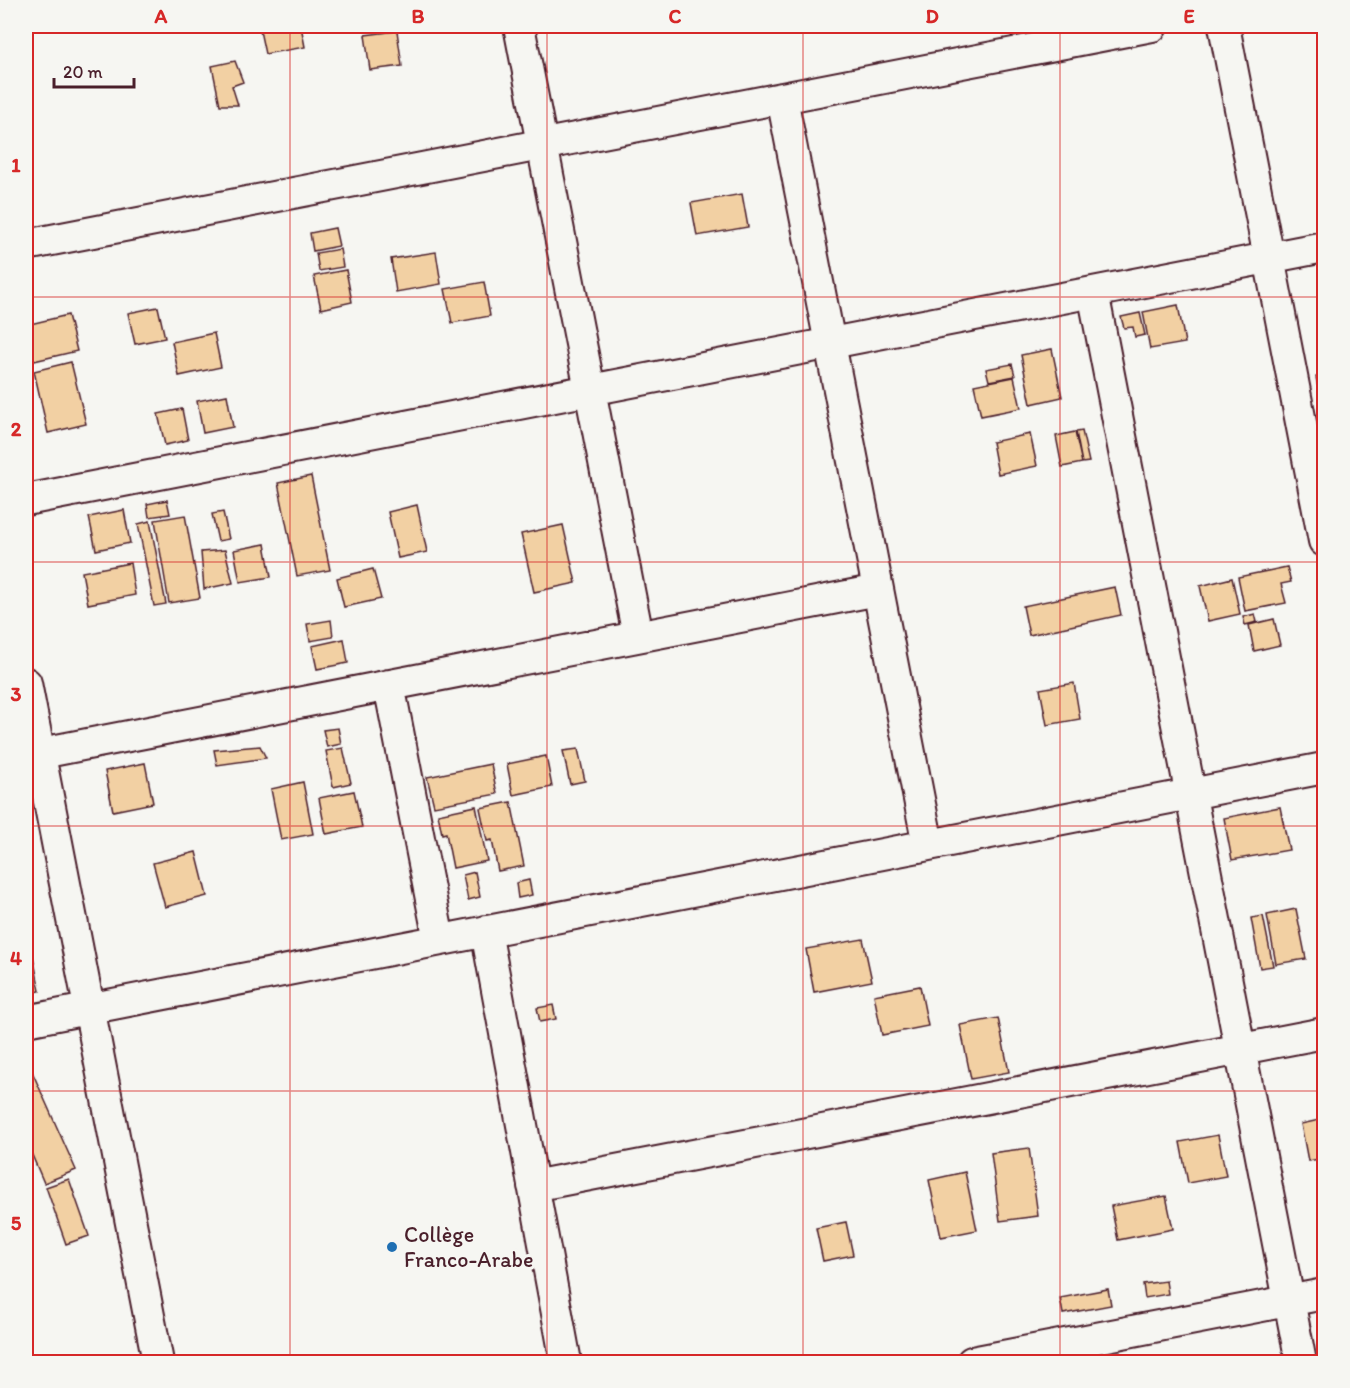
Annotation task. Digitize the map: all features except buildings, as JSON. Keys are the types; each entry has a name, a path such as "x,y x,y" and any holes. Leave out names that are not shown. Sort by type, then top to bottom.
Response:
{"street":[{"path":"519,26 638,636"},
{"path":"26,245 1152,26"},
{"path":"1224,26 1324,541"},
{"path":"782,98 928,845"},
{"path":"26,500 1324,247"},
{"path":"1093,292 1301,1362"},
{"path":"32,754 878,590"},
{"path":"26,683 32,754 89,1009 158,1362"},
{"path":"389,685 439,940"},
{"path":"26,1021 1324,768"},
{"path":"486,931 566,1362"},
{"path":"533,1186 1324,1033"},
{"path":"972,1362 1324,1294"}],"place":[{"name":"Collège Franco-Arabe","path":"392,1247"}]}
